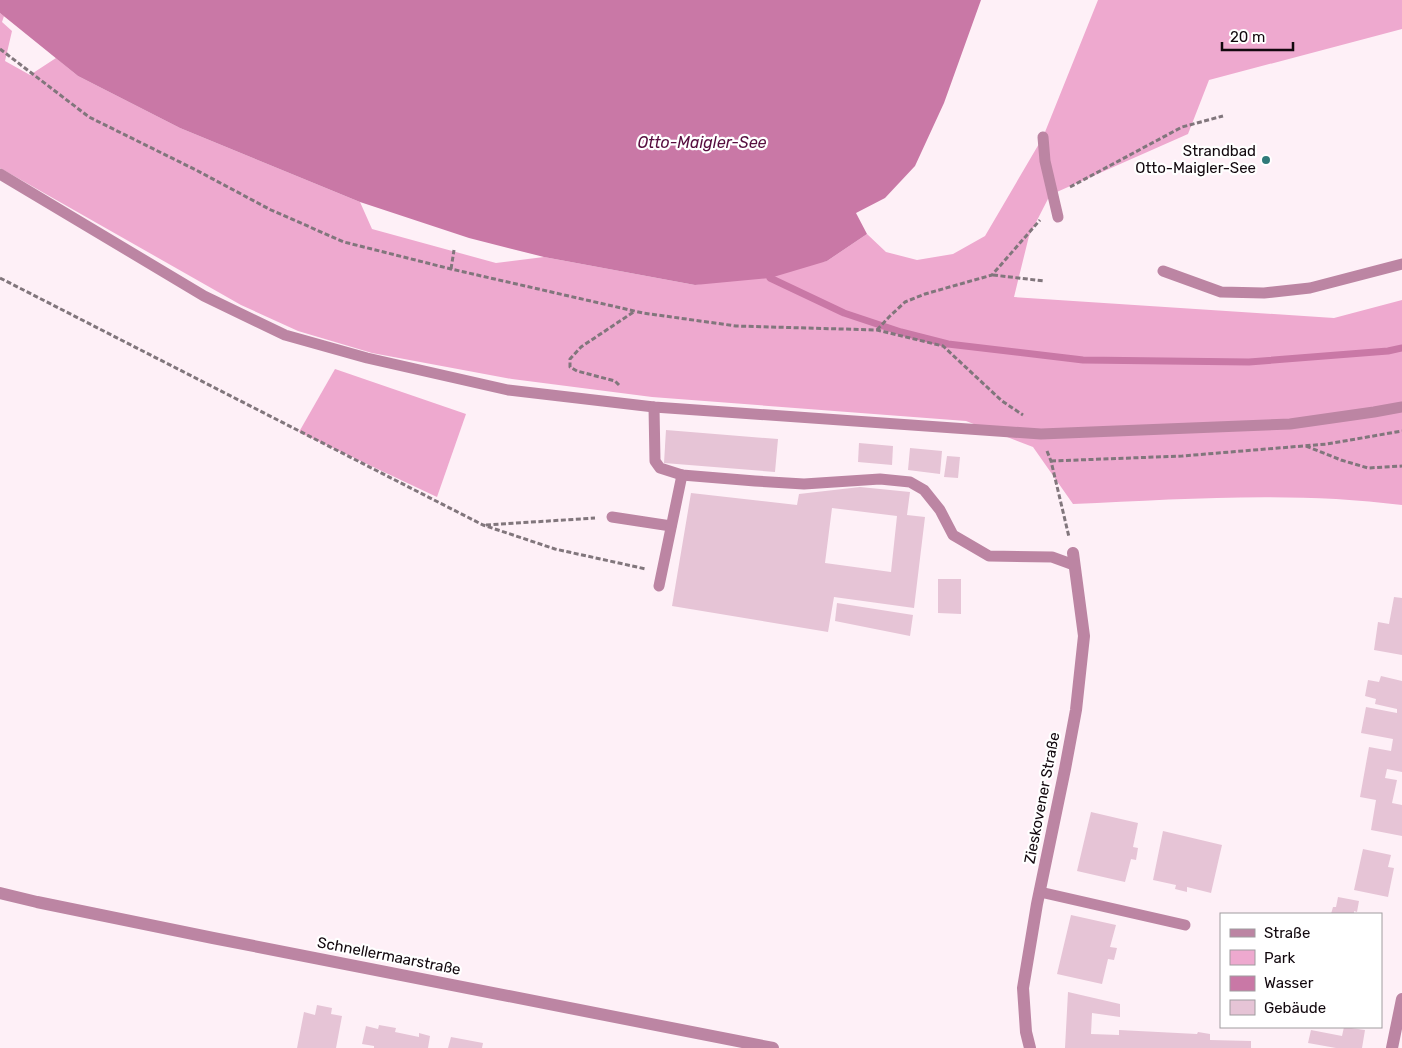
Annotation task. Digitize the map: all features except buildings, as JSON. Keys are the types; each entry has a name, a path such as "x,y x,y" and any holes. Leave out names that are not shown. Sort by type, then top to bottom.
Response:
{"street":[{"name":"Zieskovener Straße","path":"1030,1048 1026,1032 1023,988 1072,730 1084,636 1074,559"},
{"name":"Schnellermaarstraße","path":"0,893 203,936 772,1048"},
{"path":"1392,1048 1402,999"}],"lane":[{"path":"1042,137 1045,161 1058,217"},
{"path":"0,174 204,296 285,335 367,358 508,390 628,405 1040,434 1290,424 1402,407"},
{"path":"1163,271 1221,292 1264,294 1310,288 1402,264"},
{"path":"654,407 655,461 660,468 682,474 804,484 880,479 910,482 924,490 940,510 953,535 989,556 1074,559"},
{"path":"659,586 682,474"},
{"path":"612,517 671,526"},
{"path":"1040,892 1185,925"}],"path":[{"path":"0,49 89,117 271,210 344,242 451,269 635,310 736,326 877,330 943,346 1002,401 1023,415 1040,434"},
{"path":"451,269 454,250"},
{"path":"992,275 1044,281"},
{"path":"0,278 483,525 555,549 662,572"},
{"path":"877,330 905,302"},
{"path":"628,405 626,391 615,381 577,371 570,367 570,359 581,347 635,310"},
{"path":"1074,559 1051,461 1182,456 1305,446 1402,431"},
{"path":"1305,446 1368,468 1402,466"},
{"path":"483,525 612,517"}],"green space":[{"path":"1098,0 1402,0 1402,29 1209,80 1188,134 1050,195 1029,236 1014,297 1334,318 1402,300 1402,505 1320,498 1279,497 1196,498 1073,504 1033,447 966,421 652,397 512,379 372,353 298,331 241,305 0,168 0,13 4,16 2,22 12,31 5,61 30,75 56,58 78,76 180,128 360,202 372,229 496,263 544,257 695,285 827,261 867,234 886,252 917,260 953,254 985,236 1043,137"},
{"path":"335,369 466,414 437,497 299,432"}],"water":[{"name":"Otto-Maigler-See","path":"0,0 981,0 944,103 915,166 885,198 856,213 867,234 827,261 770,278 695,285 544,257 469,238 360,202 180,128 78,76 0,13"}],"waterway":[{"path":"770,278 844,313 901,332 948,344 1083,360 1249,362 1388,351 1402,348"}],"place":[{"name":"Strandbad Otto-Maigler-See","path":"1266,160"}]}
